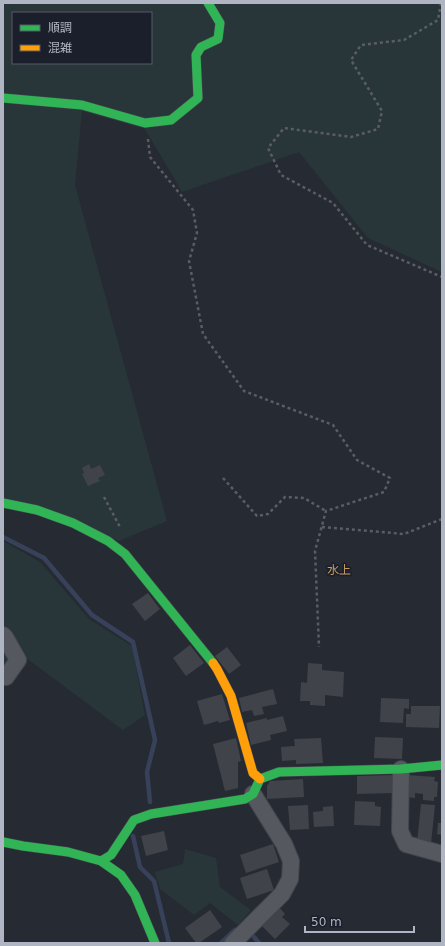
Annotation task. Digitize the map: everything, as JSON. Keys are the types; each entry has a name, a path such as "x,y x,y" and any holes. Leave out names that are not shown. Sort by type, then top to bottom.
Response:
{"street":[{"path":"3,98 82,105 145,123 171,120 198,98 196,56 201,47 218,39 220,24 208,3"},
{"path":"3,504 37,510 73,523 108,541 125,554 217,669 231,696 253,773 260,779"},
{"path":"3,636 18,660 6,677 3,677"},
{"path":"101,861 111,855 134,820 151,814 245,799 253,794 260,779 279,772 401,769 442,765"},
{"path":"401,769 400,831 406,844 442,854"},
{"path":"233,943 282,894 290,879 291,862 284,844 253,794"},
{"path":"3,842 68,852 101,861 121,875 135,895 155,943"}],"path":[{"path":"441,3 438,20 404,40 361,45 351,60 382,111 378,129 351,137 284,128 268,148 281,175 333,203 367,245 442,277"},
{"path":"145,123 150,157 193,210 197,233 189,261 203,334 244,391 333,425 357,460 390,478 384,492 326,511 304,498 285,497 268,514 257,516 223,478"},
{"path":"319,647 315,552 326,511"},
{"path":"322,526 404,534 442,519"}],"shaded area":[{"path":"3,3 442,3 442,272 368,238 299,152 182,192 145,129 82,111 75,185 167,521 119,541 3,499"},
{"path":"3,541 40,562 89,619 132,646 145,715 123,730 26,658 3,673"},
{"path":"185,849 216,858 220,887 251,910 238,925 210,903 194,915 160,889 155,872 183,864"}],"building":[{"path":"89,464 91,469 100,465 105,475 98,478 100,481 88,486 82,474 84,473 82,468"},
{"path":"148,593 160,609 145,621 132,604"},
{"path":"190,645 204,663 186,676 173,658"},
{"path":"227,647 241,665 229,674 215,656"},
{"path":"308,663 322,664 322,670 344,672 343,697 325,695 325,706 310,705 310,701 300,701 301,682 307,683"},
{"path":"273,689 277,704 262,707 264,714 254,716 252,710 242,712 239,698"},
{"path":"222,694 230,720 219,723 218,721 204,725 197,701"},
{"path":"381,698 409,699 409,709 404,708 403,723 380,722"},
{"path":"411,706 440,706 439,728 406,727 406,714 411,714"},
{"path":"283,716 287,731 270,735 271,740 251,745 246,723"},
{"path":"375,737 403,738 402,759 374,758"},
{"path":"236,738 241,761 238,762 238,788 225,791 213,744"},
{"path":"321,738 323,763 296,764 296,760 282,761 281,747 295,746 294,739"},
{"path":"395,775 395,793 357,794 357,776"},
{"path":"407,775 435,777 434,781 438,782 437,797 434,797 434,801 423,800 423,794 415,793 415,798 406,797"},
{"path":"303,779 304,797 267,799 267,786 270,781"},
{"path":"355,801 375,802 375,806 381,807 380,826 354,825"},
{"path":"421,804 435,805 431,844 417,842"},
{"path":"308,805 309,829 290,830 288,806"},
{"path":"333,806 334,826 314,827 313,812 323,811 323,807"},
{"path":"438,823 442,823 442,835 437,834"},
{"path":"164,831 168,850 146,856 141,836"},
{"path":"273,844 279,862 246,873 240,855"},
{"path":"267,869 274,890 247,899 240,878"},
{"path":"279,907 285,914 282,917 290,924 275,939 261,925"},
{"path":"210,910 222,927 199,943 196,943 185,928"}],"waterway":[{"path":"3,537 44,558 92,615 133,642 155,740 147,772 150,802"},
{"path":"133,836 140,867 154,881 169,943"},
{"path":"221,943 235,930"},
{"path":"254,937 259,943"}],"traffic: fast":[{"path":"3,98 82,105 145,123 171,120 198,98 196,55 201,47 218,39 220,23 208,3"},
{"path":"3,503 37,510 73,523 108,541 125,554 213,663"},
{"path":"101,861 111,855 134,820 151,814 245,799 253,794 260,779 279,772 401,769 442,765"},
{"path":"3,842 68,852 101,861 121,875 135,895 155,943"}],"traffic: slow":[{"path":"213,663 231,696 253,773 260,779"}],"district":[{"name":"水上","path":"339,570"}]}
